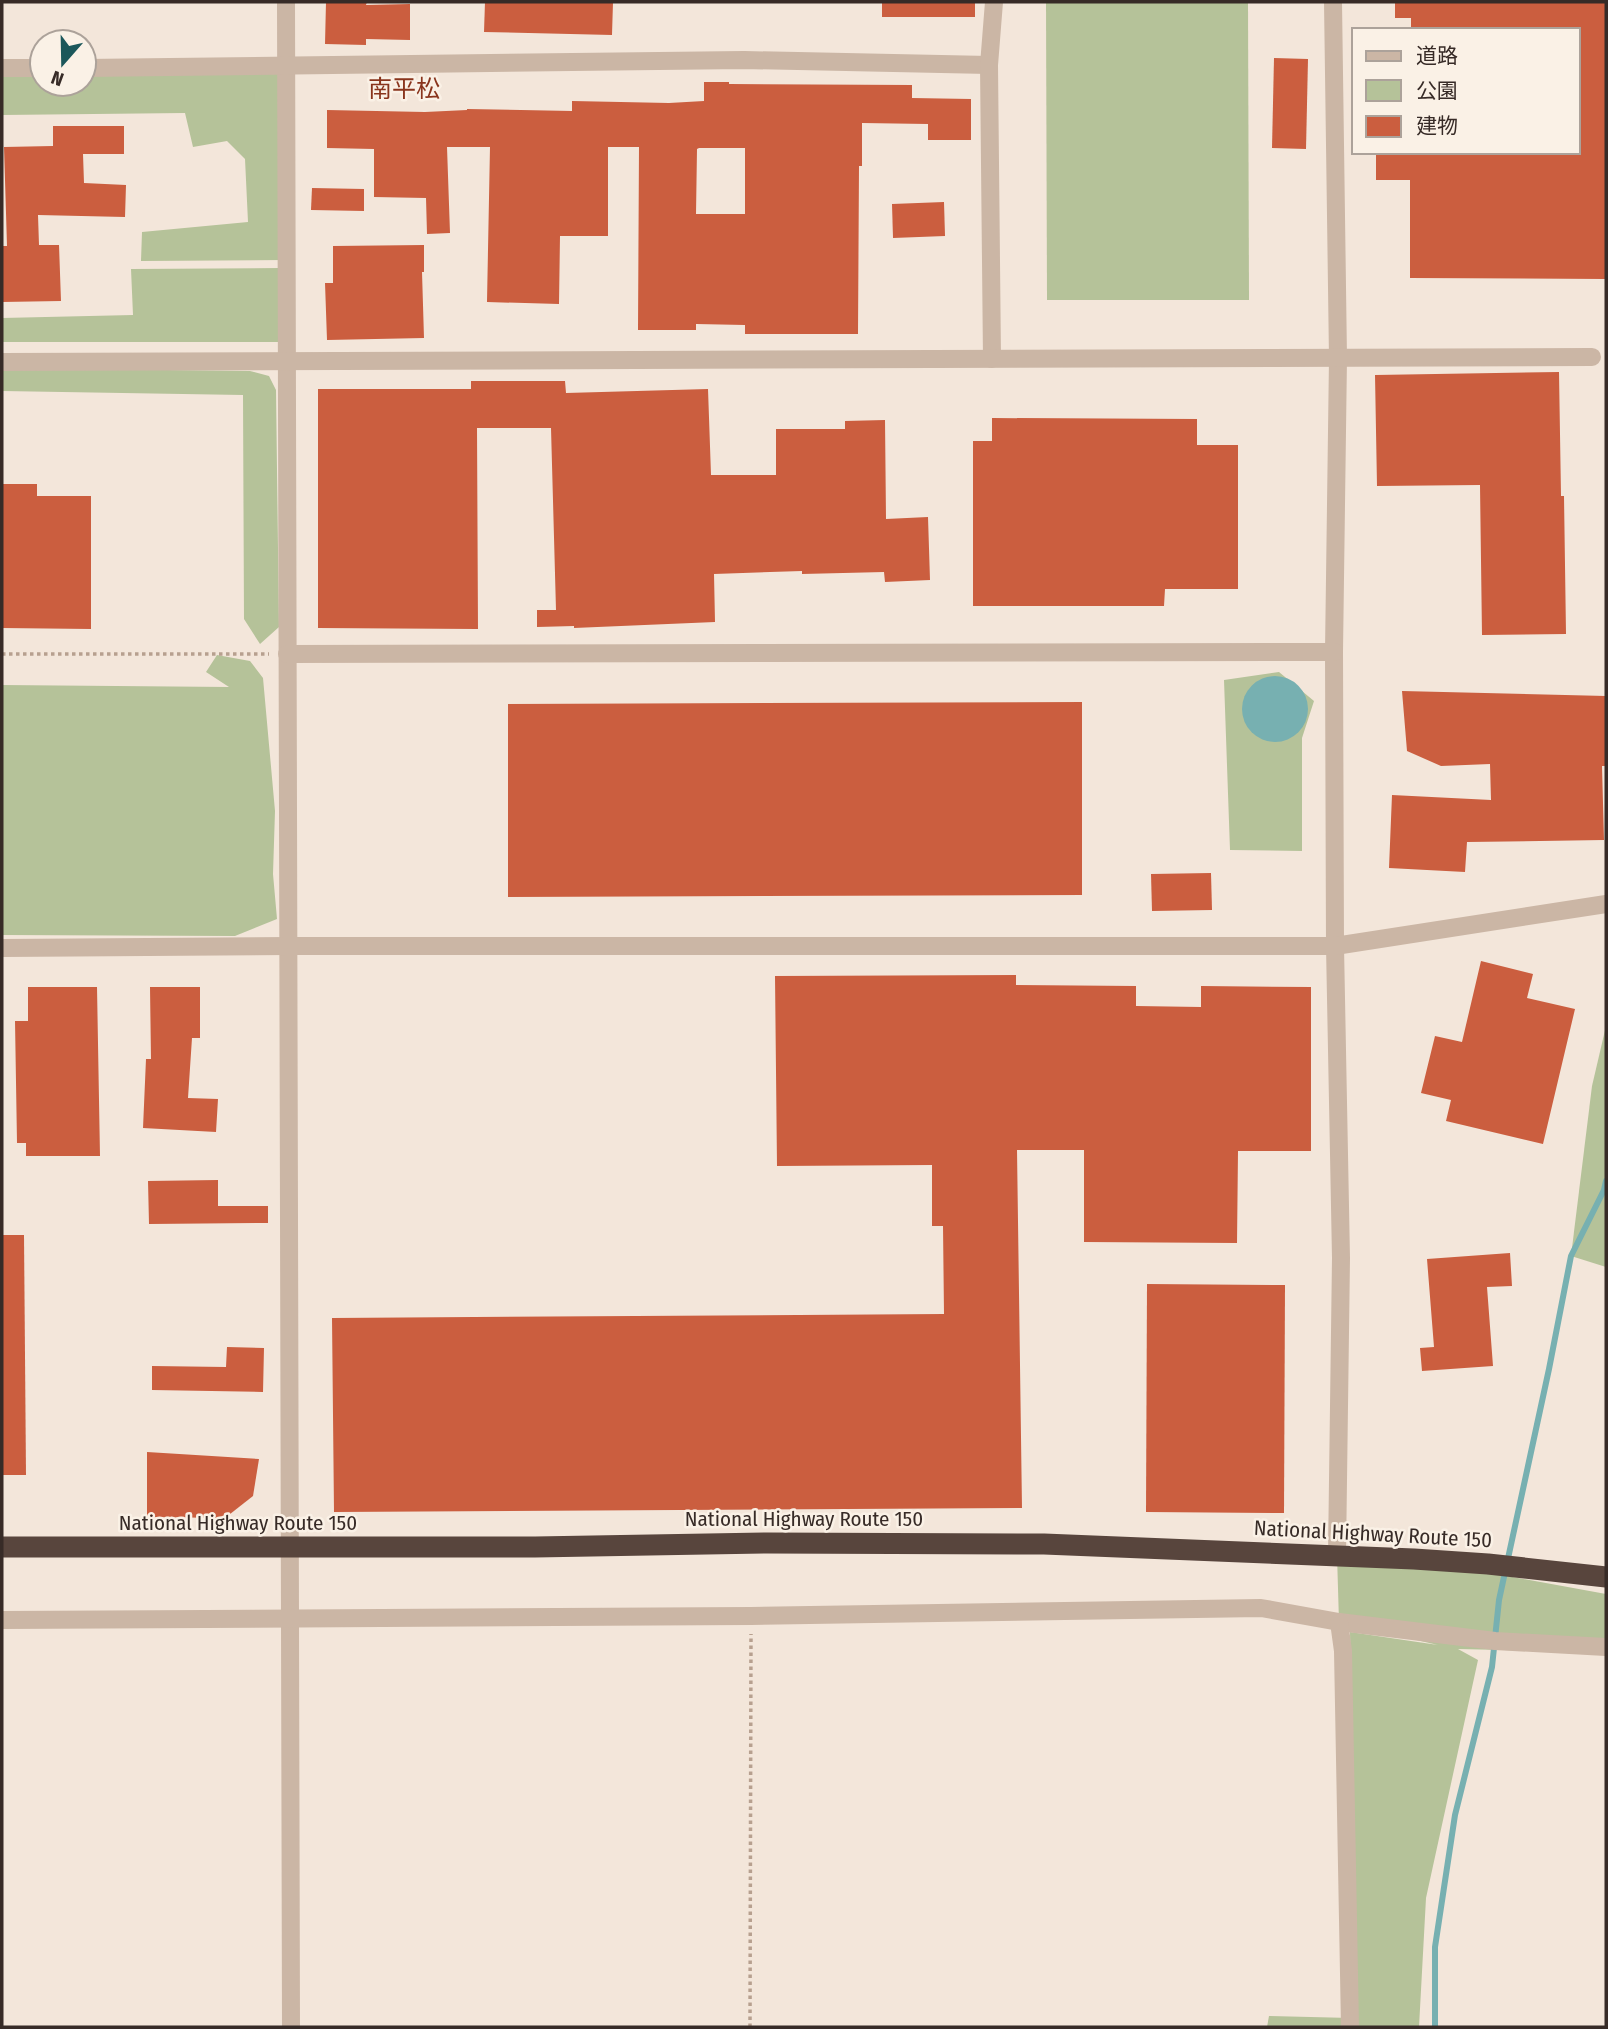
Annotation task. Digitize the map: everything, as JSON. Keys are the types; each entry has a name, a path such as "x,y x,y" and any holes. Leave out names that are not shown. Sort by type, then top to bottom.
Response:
{"highway":[{"name":"National Highway Route 150","path":"2,1547 1030,1544 1337,1555 1488,1564 1606,1577"}],"street":[{"path":"286,2 291,2027"},
{"path":"992,359 989,65 994,2"},
{"path":"1333,2 1338,358 1334,652 1335,946 1341,1258 1337,1555"},
{"path":"98,68 744,60 989,65"},
{"path":"2,68 28,68"},
{"path":"2,362 1592,357"},
{"path":"287,654 1334,652"},
{"path":"2,948 1335,946 1606,904"},
{"path":"2,1620 751,1616 1261,1608 1339,1622 1495,1641 1606,1647"},
{"path":"1339,1622 1343,1651 1350,2027"}],"path":[{"path":"2,654 287,654"},
{"path":"750,2027 751,1616"}],"green space":[{"path":"1046,2 1248,2 1249,300 1047,300"},
{"path":"286,66 286,260 141,261 142,232 248,222 245,159 227,141 193,147 185,113 2,115 2,68 28,67 28,98 98,98 98,67"},
{"path":"281,268 280,342 2,342 2,318 133,315 131,269"},
{"path":"2,368 250,371 269,376 276,390 279,627 260,644 244,619 243,395 2,391"},
{"path":"217,655 250,661 263,678 275,811 273,874 277,919 235,936 2,935 2,685 229,687 206,672"},
{"path":"1279,672 1314,701 1302,738 1302,851 1230,850 1224,680"},
{"path":"1606,1026 1606,1267 1571,1256 1592,1086"},
{"path":"1337,1555 1414,1559 1606,1594 1606,1652 1458,1649 1478,1660 1426,1898 1419,2027 1356,2027 1350,1632 1438,1645 1339,1622"},
{"path":"1269,2016 1351,2018 1350,2027 1267,2027"}],"water":[{"path":"1275,676 1288,679 1298,686 1305,696 1308,709 1305,722 1298,732 1288,739 1275,742 1262,739 1252,732 1245,722 1242,709 1245,696 1252,686 1262,679"}],"building":[{"path":"326,2 410,4 410,40 366,39 366,45 325,44"},
{"path":"485,2 613,2 612,35 484,32"},
{"path":"882,2 975,2 975,17 882,17"},
{"path":"1395,2 1606,2 1606,279 1410,278 1410,180 1376,180 1376,154 1580,154 1580,28 1411,28 1411,18 1395,18"},
{"path":"1274,58 1308,59 1306,149 1272,148"},
{"path":"704,82 912,85 912,98 971,99 971,140 928,140 928,124 862,123 862,166 859,166 858,334 745,334 745,325 696,324 696,330 638,330 639,147 608,147 608,236 560,236 559,304 487,302 490,147 447,147 450,233 427,234 426,198 374,197 374,149 327,148 327,110 572,111 572,101 704,101","holes":["745,148 745,214 696,214 697,149"]},
{"path":"53,126 124,126 124,154 83,154 84,183 126,185 125,217 38,215 39,245 59,245 61,301 2,302 2,246 7,246 4,147 53,146"},
{"path":"312,188 364,189 364,211 311,210"},
{"path":"944,202 945,236 893,238 892,204"},
{"path":"424,245 424,338 327,340 325,283 333,283 333,246"},
{"path":"1559,372 1566,634 1482,635 1480,485 1377,486 1375,375"},
{"path":"471,381 565,381 566,393 708,389 711,475 776,475 776,429 845,429 845,421 885,420 886,519 928,517 930,580 885,582 884,572 714,574 715,622 537,627 537,610 556,610 551,428 477,428 478,629 318,628 318,389 471,389"},
{"path":"992,418 1197,419 1197,445 1238,445 1238,589 1165,589 1164,606 973,606 973,441 992,441"},
{"path":"2,484 37,484 37,496 91,496 91,629 2,628"},
{"path":"1402,691 1606,696 1606,766 1602,766 1604,840 1467,842 1465,872 1389,868 1392,795 1491,800 1490,764 1441,766 1407,751"},
{"path":"1082,702 1082,895 508,897 508,704"},
{"path":"1211,873 1212,910 1152,911 1151,874"},
{"path":"1481,961 1533,974 1527,998 1575,1009 1543,1144 1446,1121 1451,1100 1421,1093 1435,1036 1462,1042"},
{"path":"1016,975 1016,985 1136,986 1136,1006 1201,1007 1201,986 1311,987 1311,1151 1238,1151 1237,1243 1084,1242 1084,1150 1017,1150 1022,1508 334,1512 332,1318 944,1314 943,1226 932,1226 932,1165 777,1166 775,976"},
{"path":"28,987 97,987 100,1156 26,1156 26,1143 17,1143 15,1021 28,1021"},
{"path":"150,987 200,987 200,1038 192,1038 188,1098 218,1099 216,1132 143,1128 146,1059 151,1059"},
{"path":"218,1180 218,1206 268,1206 268,1223 149,1224 148,1181"},
{"path":"2,1235 24,1235 26,1475 2,1475"},
{"path":"1510,1253 1512,1286 1487,1287 1493,1366 1422,1371 1420,1348 1434,1347 1427,1259"},
{"path":"1147,1284 1285,1285 1284,1513 1146,1512"},
{"path":"227,1347 264,1348 263,1392 152,1390 152,1366 226,1367"},
{"path":"147,1452 259,1459 253,1496 225,1518 147,1517"}],"waterway":[{"path":"1435,2027 1435,1947 1455,1815 1492,1667 1499,1600 1571,1256 1606,1181"}],"district":[{"name":"南平松","path":"404,89"}]}
